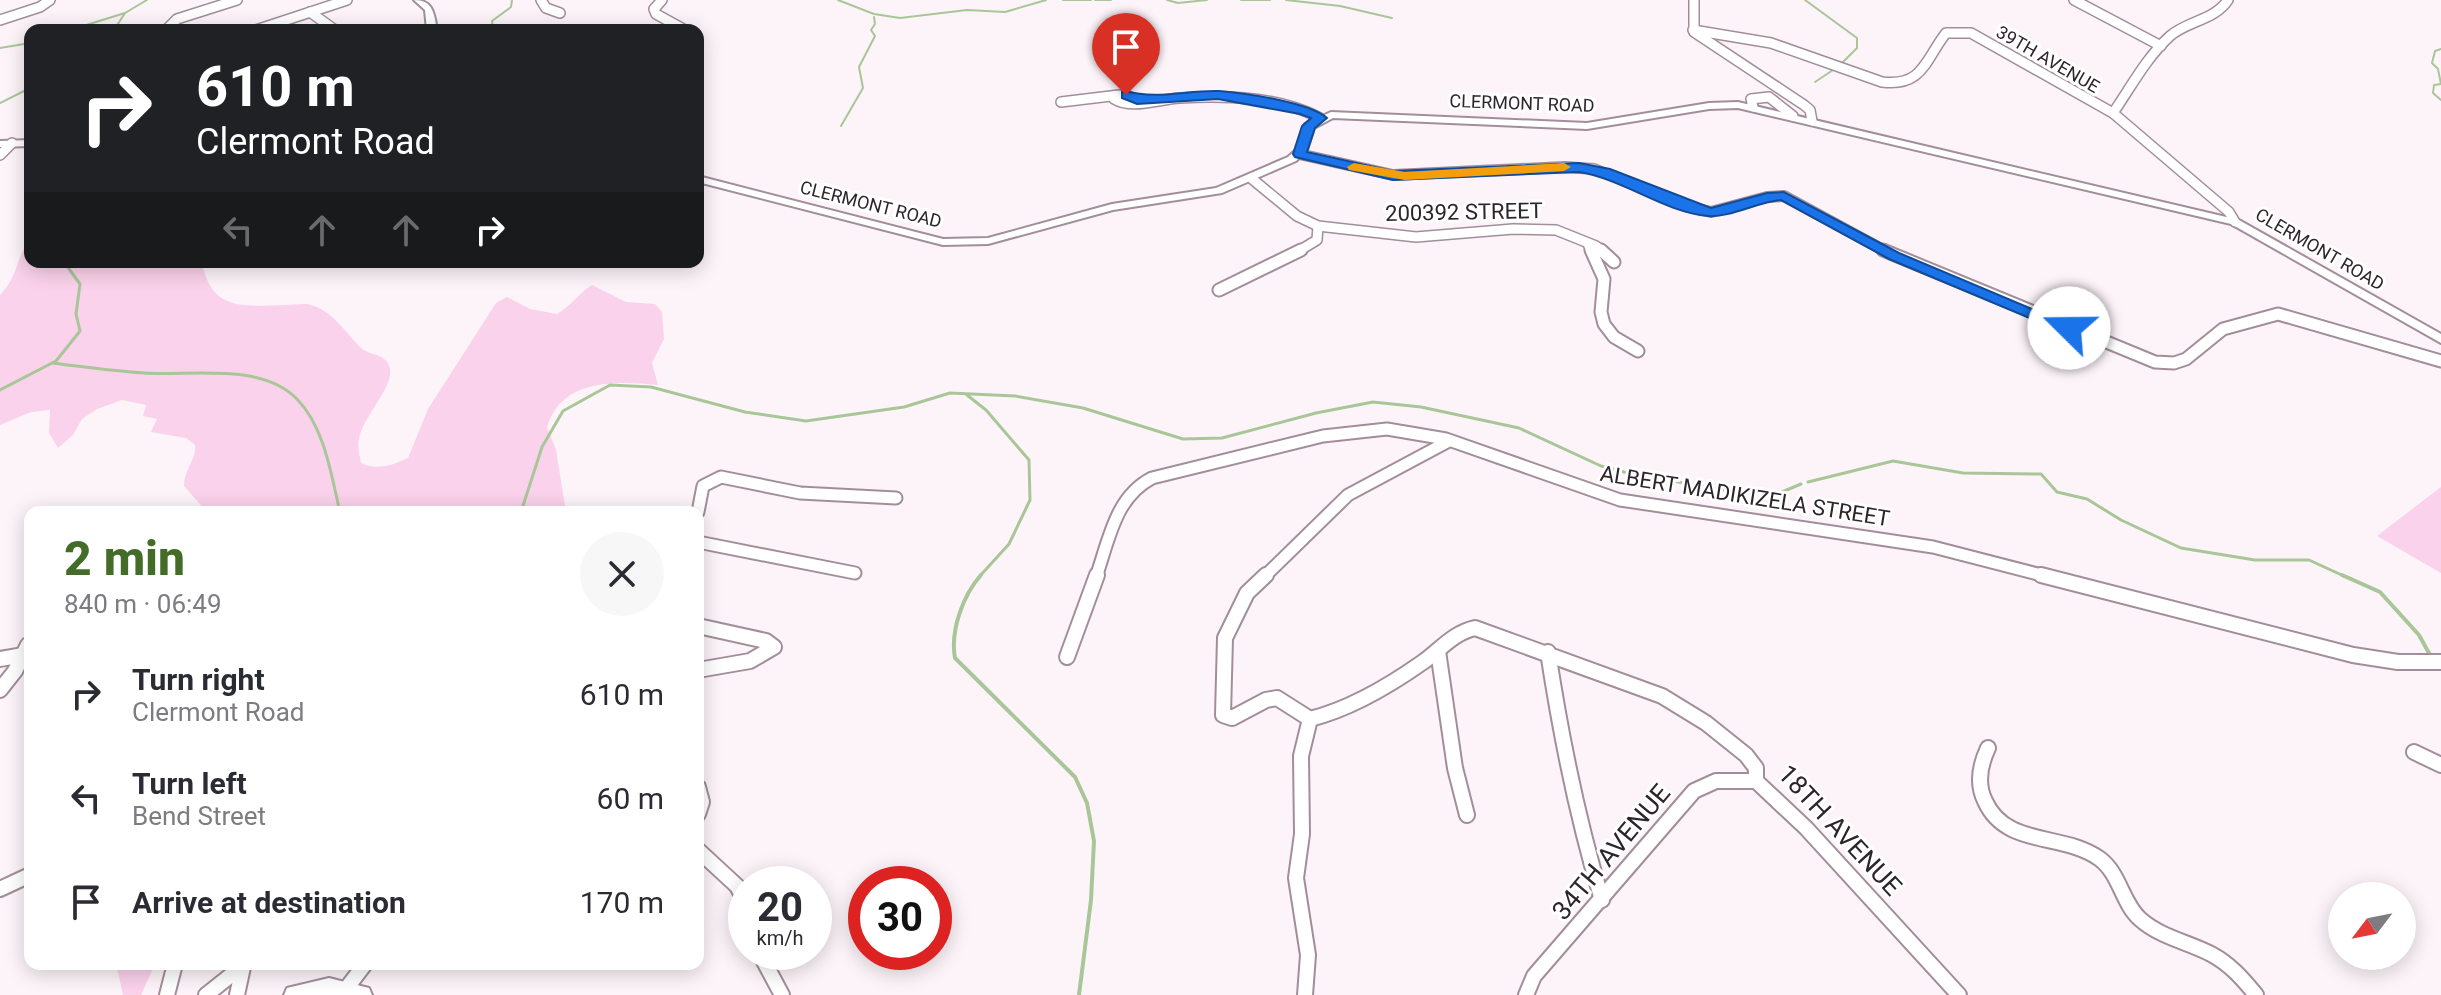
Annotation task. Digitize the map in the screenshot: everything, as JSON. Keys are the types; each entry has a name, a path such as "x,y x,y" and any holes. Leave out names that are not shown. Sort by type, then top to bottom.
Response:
{"street":[{"path":"0,20 40,7 50,0"},
{"path":"169,24 237,0"},
{"path":"274,24 347,0"},
{"path":"418,0 429,9 433,24"},
{"path":"541,0 546,8 560,13"},
{"path":"662,0 654,9 656,14 674,24"},
{"path":"1694,0 1693,30 1804,105 1810,110 1812,121"},
{"path":"2074,0 2161,46"},
{"path":"2113,113 2161,46 2181,27 2219,11 2228,0"},
{"path":"310,12 327,24"},
{"name":"39TH AVENUE","path":"1693,30 1771,43 1882,82 1899,85 1914,79 1946,33 1964,32 1985,40 2113,113 2217,201 2235,222"},
{"path":"1061,102 1119,95 1114,99 1118,104 1218,95 1303,110 1320,118 1309,126 1299,154 1393,175 1565,167 1594,169 1689,207 1711,212 1767,197 1784,196 1894,256 2043,318 2165,364 2186,359 2223,329 2249,319 2278,314 2441,361"},
{"name":"CLERMONT ROAD","path":"1320,118 1342,114 1587,126 1717,105 1753,107 2235,222 2441,339"},
{"path":"0,155 6,144"},
{"name":"CLERMONT ROAD","path":"704,181 943,242 963,243 988,241 1105,208 1206,194 1251,178 1299,154"},
{"name":"200392 STREET","path":"1251,178 1303,220 1318,226 1416,237 1546,229 1591,244"},
{"path":"1219,290 1312,245 1317,240 1318,226"},
{"path":"1591,244 1614,262"},
{"path":"1591,244 1604,279 1601,312 1604,324 1614,337 1638,351"},
{"name":"ALBERT MADIKIZELA STREET","path":"1067,657 1122,504 1138,484 1169,473 1348,432 1387,429 1449,441 1580,489 1620,500 1933,547 2353,655 2398,662 2441,662"},
{"path":"1305,995 1308,955 1296,878 1302,834 1301,756 1310,719 1277,698 1266,700 1232,718 1223,715 1223,647 1238,608 1255,584 1348,495 1449,441"},
{"path":"698,506 699,495 705,483 721,477 800,493 896,498"},
{"path":"704,543 855,573"},
{"path":"704,627 773,644 773,651 764,657 704,669"},
{"name":"18TH AVENUE","path":"1310,719 1326,715 1407,672 1462,630 1475,628 1652,691 1678,704 1746,755 1756,768 1756,781 1806,828 1959,995"},
{"path":"0,659 24,651"},
{"path":"1438,651 1455,768 1467,815"},
{"path":"1548,652 1563,751 1583,837 1602,900"},
{"path":"0,690 24,653"},
{"path":"1988,748 1982,758 1979,780 1987,809 1994,821 2005,829 2079,848 2101,859 2140,919 2168,938 2222,961 2256,995"},
{"path":"2414,752 2441,765"},
{"name":"34TH AVENUE","path":"1526,995 1534,976 1694,791 1722,779 1756,781"},
{"path":"704,855 728,877"},
{"path":"0,889 24,878"},
{"path":"167,995 173,970"},
{"path":"206,995 238,970"},
{"path":"237,995 243,970"},
{"path":"294,995 329,987 354,992 361,970"},
{"path":"769,970 782,995"}],"shaded area":[{"path":"24,249 24,268 204,268 213,290 232,303 256,306 308,304 326,312 361,348 381,357 390,368 387,384 359,439 361,463 373,467 408,458 428,409 496,303 507,297 530,309 557,314 592,285 626,302 655,304 662,312 664,339 652,363 658,385 625,383 592,386 565,399 554,411 547,427 556,450 565,506 202,506 184,486 195,445 186,438 151,432 157,419 143,416 146,405 122,400 97,409 82,419 73,435 58,448 49,433 50,410 31,412 0,425 0,295 11,280"},
{"path":"2441,487 2441,573 2377,536"},
{"path":"117,970 152,970 141,995 123,995"}],"waterway":[{"path":"125,13 147,0"},
{"path":"492,24 492,21 511,7 512,0"},
{"path":"838,0 874,14 900,18 967,10 1005,12 1046,0"},
{"path":"1063,0 1091,0"},
{"path":"1095,0 1111,0"},
{"path":"1167,0 1178,3 1207,0"},
{"path":"1241,0 1270,0"},
{"path":"1286,0 1340,6 1392,18"},
{"path":"1805,0 1857,38 1857,48 1840,65"},
{"path":"89,24 125,13"},
{"path":"118,24 125,13"},
{"path":"841,126 863,88 859,67 875,36 871,30 875,24 874,17"},
{"path":"0,48 24,44"},
{"path":"2441,49 2435,51 2432,63 2438,69 2441,84 2434,85 2433,93 2441,100"},
{"path":"1815,82 1833,70"},
{"path":"0,103 24,91"},
{"path":"0,390 56,361 80,331 76,314 80,284 68,268"},
{"path":"53,363 144,373 245,375 282,387 307,411 321,438 339,506"},
{"path":"523,506 542,447 563,411 610,385 651,387 745,412 806,421 904,407 950,393 1015,396 1083,408 1183,439 1222,438 1316,413 1373,402 1421,407 1519,428 1601,466 1624,472 1739,493 1762,490"},
{"path":"967,395 986,410 1029,460 1030,500 1009,544 979,577"},
{"path":"1808,482 1893,461 1963,473 2041,474 2057,492 2087,499 2121,520 2181,548 2255,560 2309,560 2346,577"},
{"path":"1782,492 1801,484"},
{"path":"981,575 959,614 954,636 955,658 1075,777 1087,803 1094,841 1091,900 1079,995"},
{"path":"2342,575 2380,592 2419,635 2430,655"}],"slow traffic":[{"path":"1354,167 1393,175 1421,176 1564,167"}],"route":[{"path":"1126,95 1137,100 1218,95 1303,110 1320,118 1313,121 1306,131 1305,143 1299,154 1393,175 1565,167 1594,169 1689,207 1711,212 1730,210 1776,195 1784,196 1894,256 2069,328"}]}
